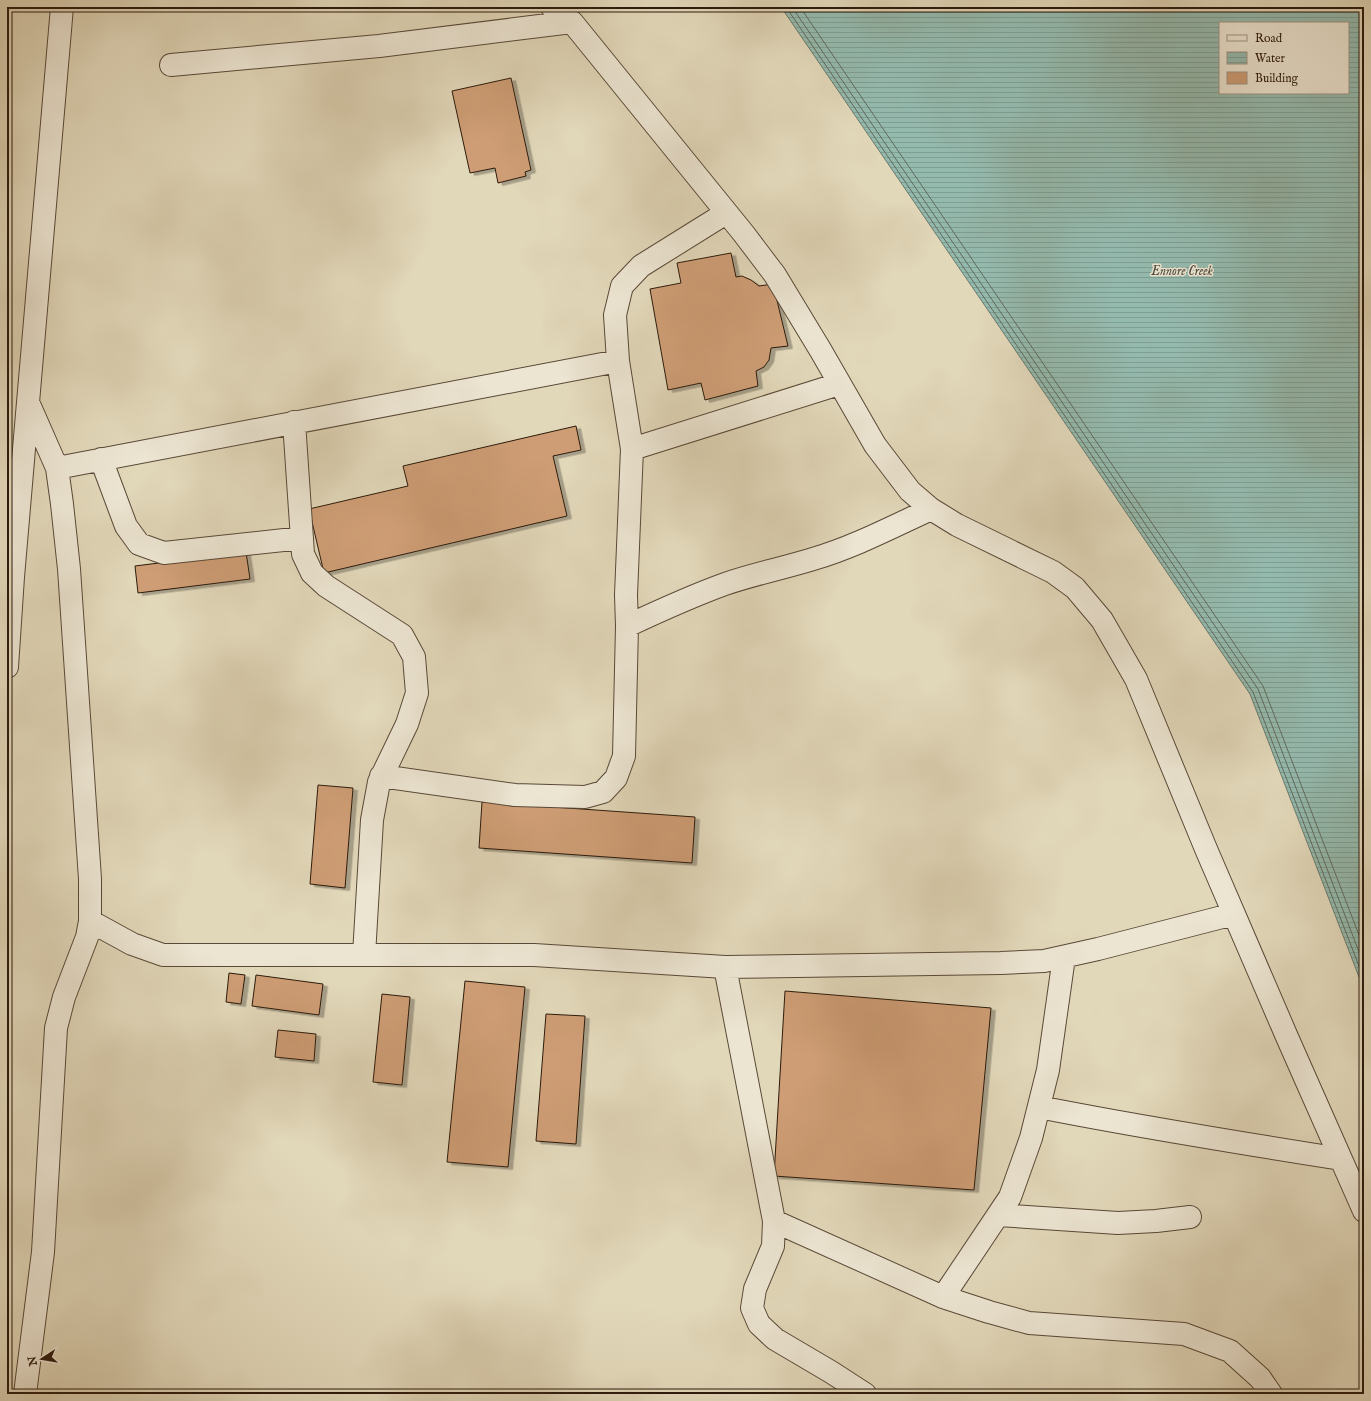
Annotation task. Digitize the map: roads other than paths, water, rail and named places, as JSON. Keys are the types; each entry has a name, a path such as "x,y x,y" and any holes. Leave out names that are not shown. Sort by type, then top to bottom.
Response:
{"lane":[{"path":"7,667 62,7"},
{"path":"552,7 572,22 775,275 875,445 910,491 931,509 957,525 1053,572 1075,588 1102,620 1136,679 1234,914 1364,1211"},
{"path":"170,65 379,46 572,22"},
{"path":"382,776 515,795 585,797 603,792 616,778 624,756 627,626 626,595 631,514 632,449 618,361 615,315 622,286 642,266 726,213"},
{"path":"57,468 618,361"},
{"path":"632,449 839,384"},
{"path":"25,1394 43,1252 56,1028 64,996 87,938 90,921 90,880 70,577 57,468 28,402"},
{"path":"294,422 303,554 312,573 326,586 402,636 414,657 417,693 407,724 379,782 372,820 364,955"},
{"path":"101,459 126,526 139,544 164,553 302,538"},
{"path":"627,626 654,613 724,585 821,556 865,540 931,509"},
{"path":"90,921 132,944 162,955 534,955 725,967 1044,961 1098,949 1234,914"},
{"path":"943,1297 1010,1197 1031,1138 1048,1070 1064,957"},
{"path":"725,967 774,1221 773,1246 755,1289 752,1308 759,1324 775,1339 865,1394"},
{"path":"1039,1107 1206,1138 1341,1159"},
{"path":"998,1215 1118,1223 1190,1217"},
{"path":"774,1221 943,1297 989,1312 1030,1323 1184,1334 1230,1351 1260,1378 1271,1394"}],"water":[{"name":"Ennore Creek","path":"781,7 1364,7 1364,990 1250,694"}]}
